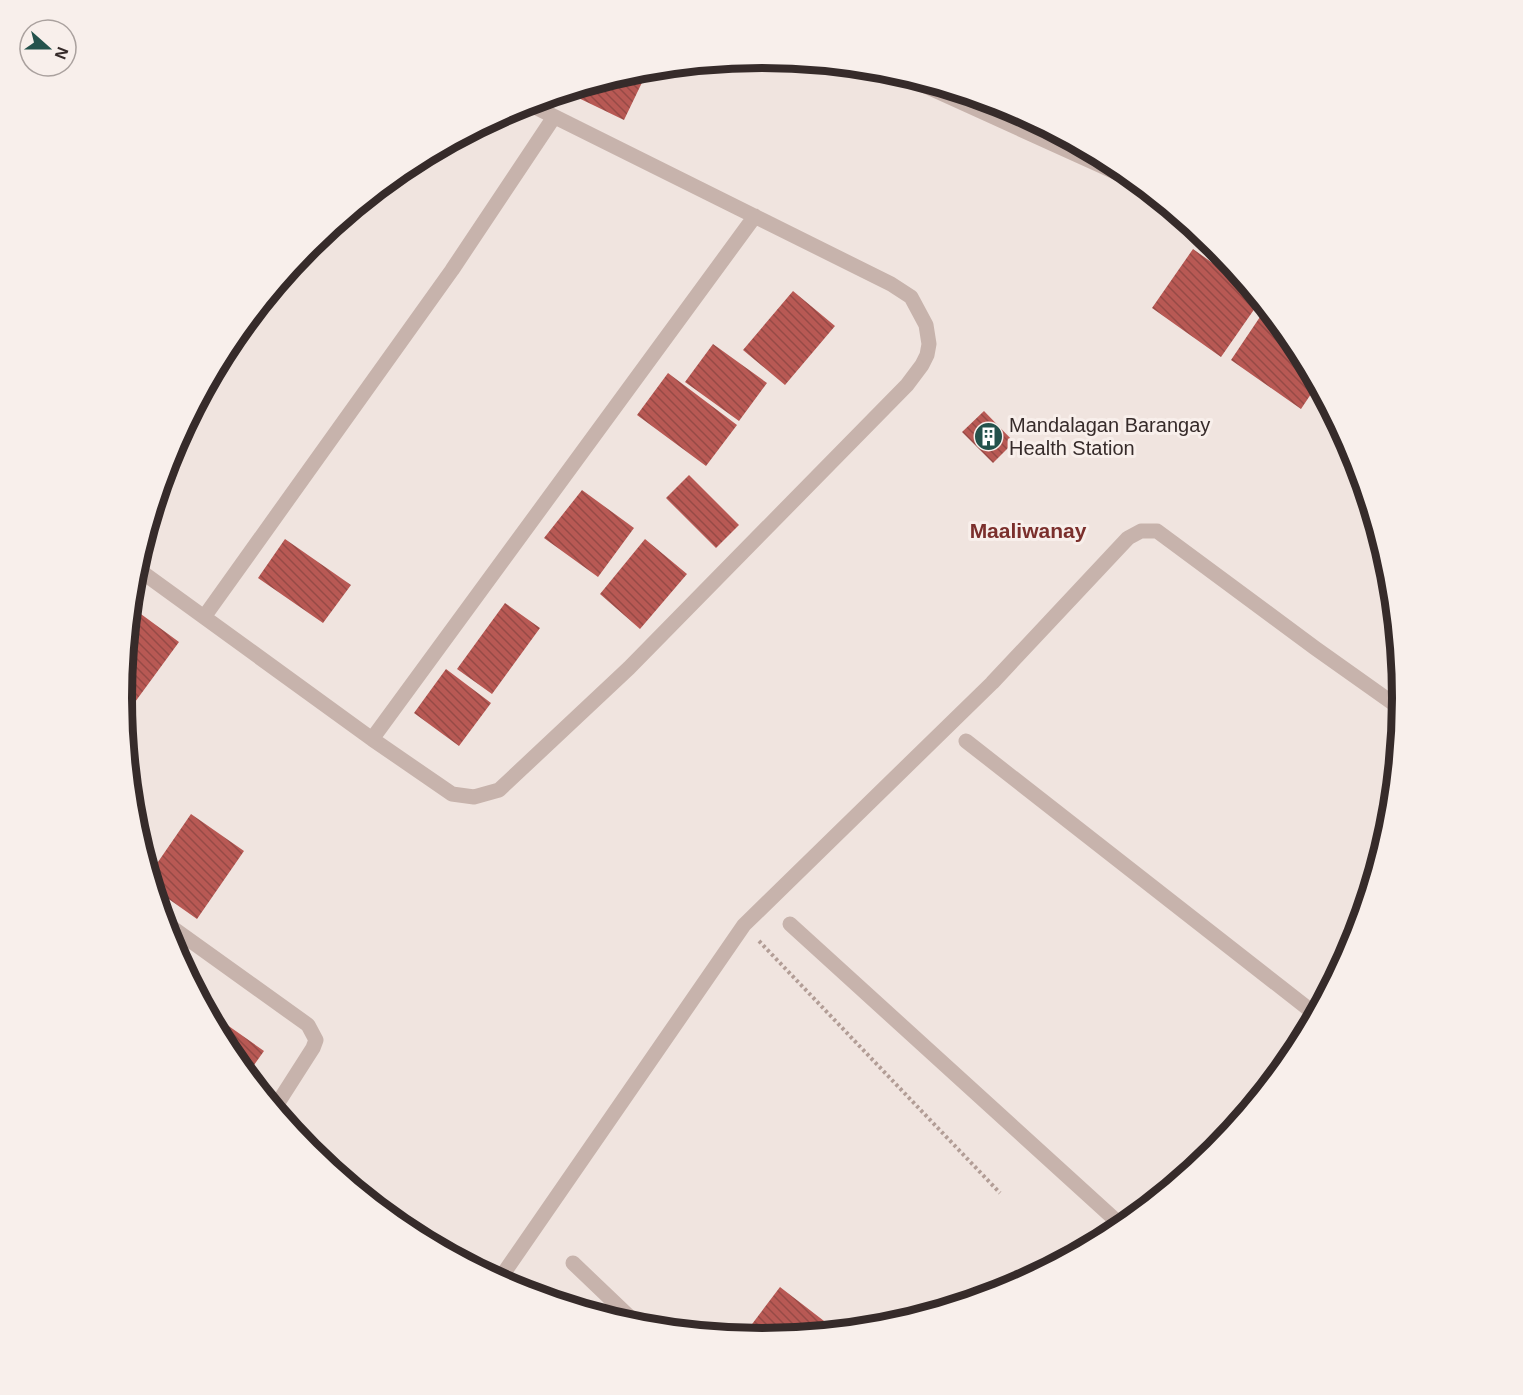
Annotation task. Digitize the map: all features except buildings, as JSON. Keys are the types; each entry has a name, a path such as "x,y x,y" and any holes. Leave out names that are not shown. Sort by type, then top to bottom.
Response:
{"street":[{"path":"971,103 1085,157"},
{"path":"144,574 372,739 452,794 474,797 499,790 629,668 907,385 922,365 928,344 926,325 910,297 891,284 538,109"},
{"path":"204,617 452,270 554,117"},
{"path":"372,739 755,216"},
{"path":"504,1273 744,926 992,683 1128,538 1141,531 1157,531 1392,702"},
{"path":"966,741 1309,1009"},
{"path":"790,924 1115,1219"},
{"path":"176,930 308,1025 316,1040 308,1057 278,1101"},
{"path":"573,1263 624,1312"}],"path":[{"path":"744,926 1000,1193"}],"place":[{"name":"Mandalagan Barangay Health Station","path":"988,437"}],"district":[{"name":"Maaliwanay","path":"1028,530"}]}
